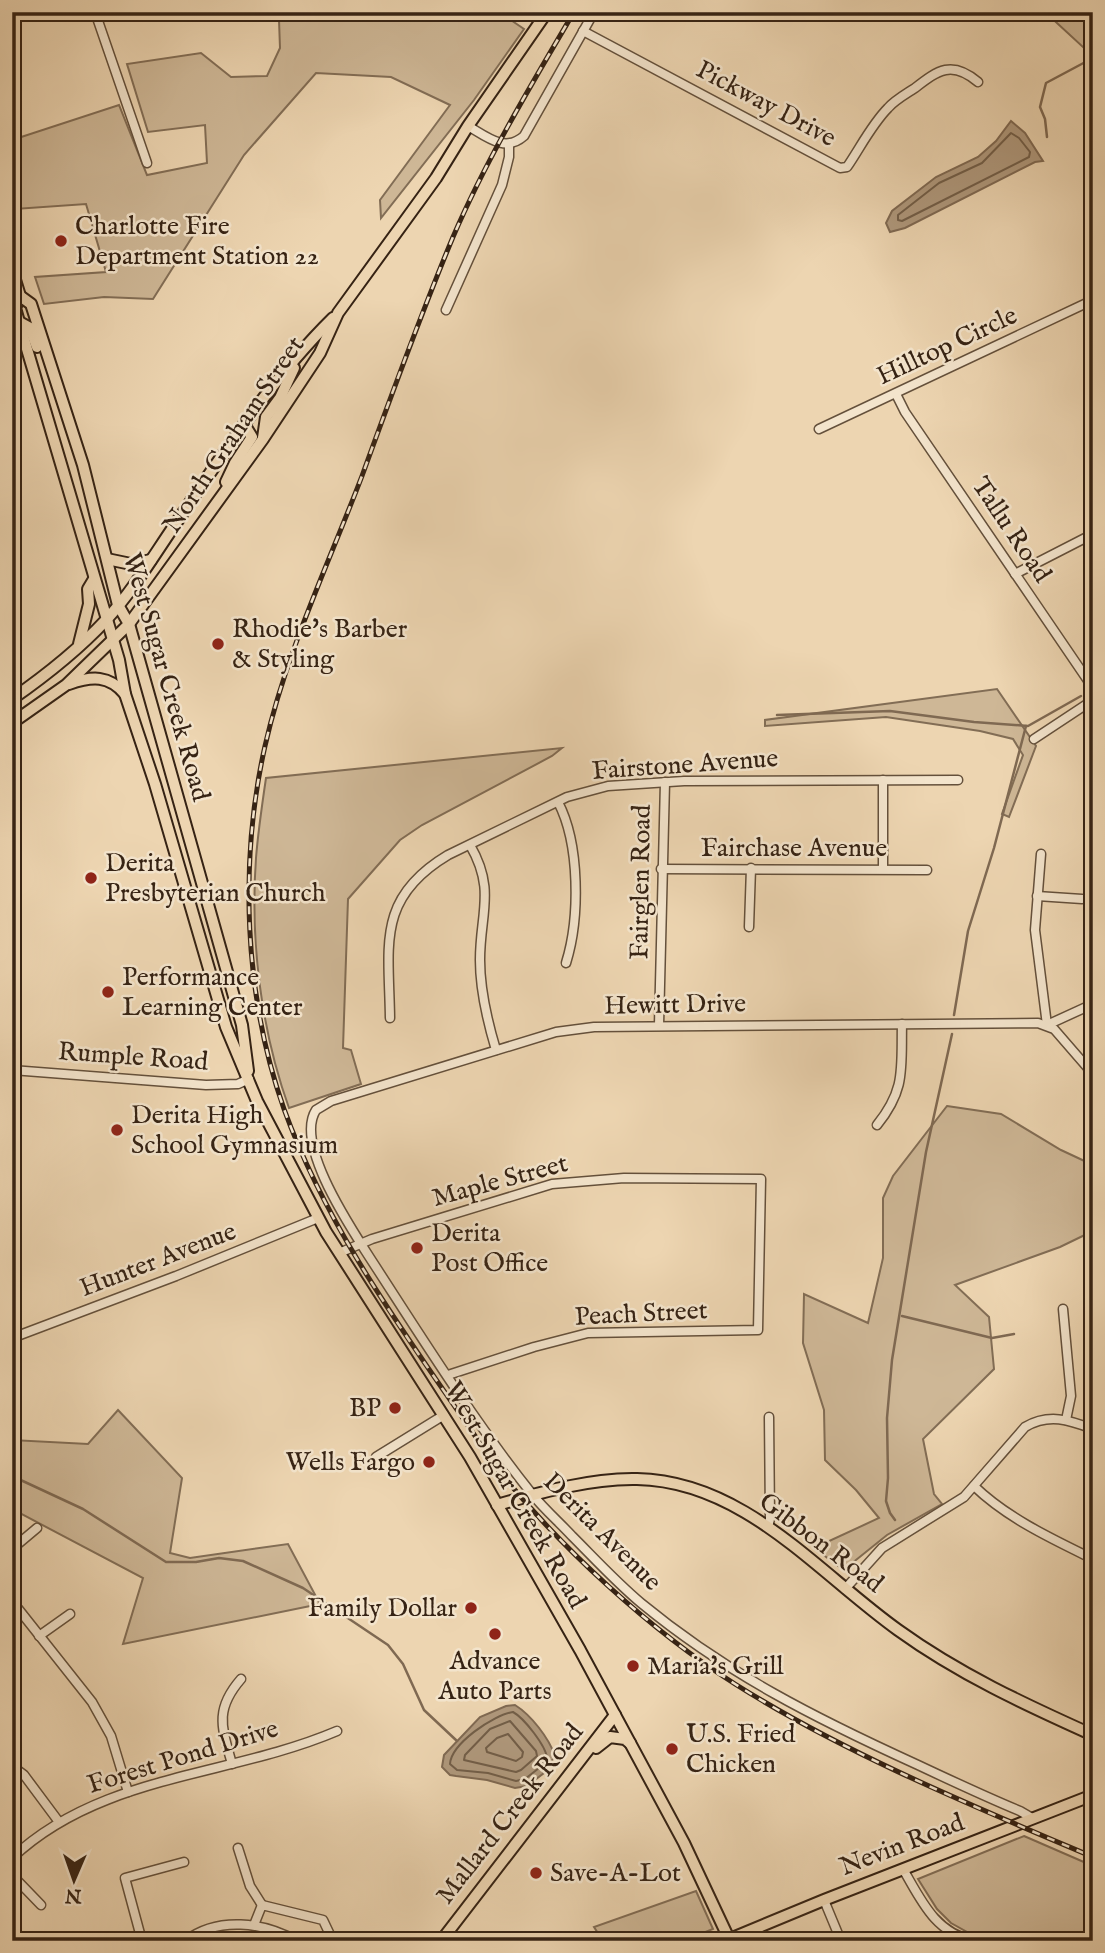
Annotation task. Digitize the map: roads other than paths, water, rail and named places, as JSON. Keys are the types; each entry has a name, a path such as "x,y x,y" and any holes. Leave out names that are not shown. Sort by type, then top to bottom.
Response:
{"main road":[{"name":"North Graham Street","path":"12,699 79,646 118,606 244,424 300,352 338,313 436,178 547,12"},
{"name":"West Sugar Creek Road","path":"12,270 20,296 31,304 83,465 118,606 129,624 242,1025 249,1079"},
{"name":"West Sugar Creek Road","path":"20,296 15,308 113,640 125,694 155,784 226,1027 257,1101 318,1219 444,1415 615,1714 684,1843 728,1940"},
{"name":"North Graham Street","path":"12,723 66,685 129,624 263,439 320,353 338,313"},
{"path":"19,322 30,328 43,361 52,373"},
{"path":"263,439 266,417 280,398 300,352"},
{"path":"217,501 235,463 250,443 251,433 244,424"},
{"path":"107,559 123,564 151,560"},
{"path":"79,646 89,604 88,589 94,579"},
{"path":"66,685 98,677 111,681 125,694"},
{"path":"183,880 191,892 198,915 202,920 212,923"},
{"name":"Gibbon Road","path":"497,1505 533,1495 612,1480 657,1480 710,1494 732,1504 768,1527 896,1629 961,1672 1001,1694 1093,1735"},
{"name":"Mallard Creek Road","path":"442,1941 615,1714"},
{"path":"545,1807 554,1804 605,1739 617,1737 632,1745"},
{"name":"Nevin Road","path":"708,1941 715,1938 728,1940 1093,1795"}],"street":[{"path":"95,12 147,163"},
{"path":"468,127 500,144 509,144 524,136 594,12"},
{"name":"Pickway Drive","path":"583,31 841,168 847,167 888,108 936,72 959,70 978,82"},
{"path":"446,310 502,185 509,144"},
{"name":"Hilltop Circle","path":"819,429 1093,300"},
{"name":"Tallu Road","path":"896,394 905,412 1092,684"},
{"path":"1015,574 1093,534"},
{"path":"1034,739 1093,700"},
{"path":"883,780 883,868"},
{"name":"Fairstone Avenue","path":"390,1018 389,952 396,908 406,890 422,872 558,802 595,789 665,782 958,780"},
{"name":"Fairglen Road","path":"659,1025 665,782"},
{"path":"558,802 570,831 574,855 572,941 565,962"},
{"path":"470,845 477,857 485,886 486,907 480,965 485,1008 496,1050"},
{"path":"1041,854 1035,930 1047,1025 1093,1074"},
{"name":"Fairchase Avenue","path":"661,869 927,870"},
{"path":"749,927 751,869"},
{"path":"1037,896 1082,900"},
{"path":"1047,1025 1093,1004"},
{"path":"877,1125 892,1106 898,1091 902,1024"},
{"name":"Hewitt Drive","path":"316,1110 340,1098 573,1029 659,1025 1047,1025"},
{"name":"Rumple Road","path":"12,1070 206,1086 238,1084 249,1079"},
{"name":"Derita Avenue","path":"316,1110 310,1130 313,1148 329,1186 360,1243 448,1375 533,1495 638,1600 732,1669 793,1706 1031,1818"},
{"name":"Maple Street","path":"339,1253 360,1243 552,1184 624,1178 761,1179 758,1330"},
{"name":"Hunter Avenue","path":"12,1338 318,1219"},
{"path":"1063,1309 1071,1396 1066,1420"},
{"name":"Peach Street","path":"448,1375 534,1347 588,1333 758,1330"},
{"path":"376,1457 444,1415"},
{"path":"768,1527 769,1417"},
{"path":"845,1589 882,1548 957,1504 1025,1427 1048,1418 1066,1420 1093,1429"},
{"path":"974,1486 1040,1532 1093,1559"},
{"path":"12,1549 37,1528"},
{"path":"12,1601 79,1684 102,1718 111,1736 128,1792"},
{"path":"39,1636 70,1614"},
{"path":"232,1764 222,1718 226,1700 241,1679"},
{"name":"Forest Pond Drive","path":"12,1858 59,1822 94,1804 128,1792 284,1750 337,1731"},
{"path":"12,1766 24,1775 59,1822"},
{"path":"238,1847 250,1886 262,1905 323,1920 333,1941"},
{"path":"142,1941 125,1878 184,1862"},
{"path":"903,1869 935,1921 954,1934 974,1941"},
{"path":"12,1875 41,1905"},
{"path":"824,1900 841,1941"},
{"path":"254,1925 262,1905"},
{"path":"185,1941 198,1932 215,1926 254,1925 297,1941"}],"water":[{"path":"1011,121 1025,133 1043,161 1035,162 905,228 890,232 886,223 892,211 936,177 978,157 996,141"},
{"path":"515,1705 544,1735 555,1756 544,1773 527,1786 515,1788 487,1780 450,1775 442,1767 444,1755 480,1717"}],"waterway":[{"path":"1047,137 1045,119 1040,107 1046,83 1091,59 1093,54"},
{"path":"777,715 890,711 1028,726 1081,696"},
{"path":"954,1015 968,931 994,848 1026,726"},
{"path":"895,1520 886,1501 887,1418 892,1360 926,1152 952,1034"},
{"path":"902,1316 992,1338 1014,1334"},
{"path":"12,1476 83,1509 166,1562 196,1562 219,1558 243,1561 303,1588 388,1645 403,1664 424,1710 457,1741"}],"railway":[{"path":"574,12 494,151 453,237 309,610 274,711 257,790 249,882 254,975 260,1021 271,1066 284,1109 304,1158 327,1205 380,1296 499,1471 550,1530 579,1558 671,1639 703,1663 777,1709 865,1756 1093,1857"}],"place":[{"name":"Charlotte Fire Department Station 22","path":"61,241"},
{"name":"Rhodie's Barber & Styling","path":"218,644"},
{"name":"Derita Presbyterian Church","path":"91,878"},
{"name":"Performance Learning Center","path":"108,992"},
{"name":"Derita High School Gymnasium","path":"117,1130"},
{"name":"Derita Post Office","path":"417,1248"},
{"name":"BP","path":"395,1408"},
{"name":"Wells Fargo","path":"429,1462"},
{"name":"Family Dollar","path":"471,1608"},
{"name":"Advance Auto Parts","path":"495,1634"},
{"name":"Maria's Grill","path":"633,1666"},
{"name":"U.S. Fried Chicken","path":"672,1749"},
{"name":"Save-A-Lot","path":"536,1873"}]}
